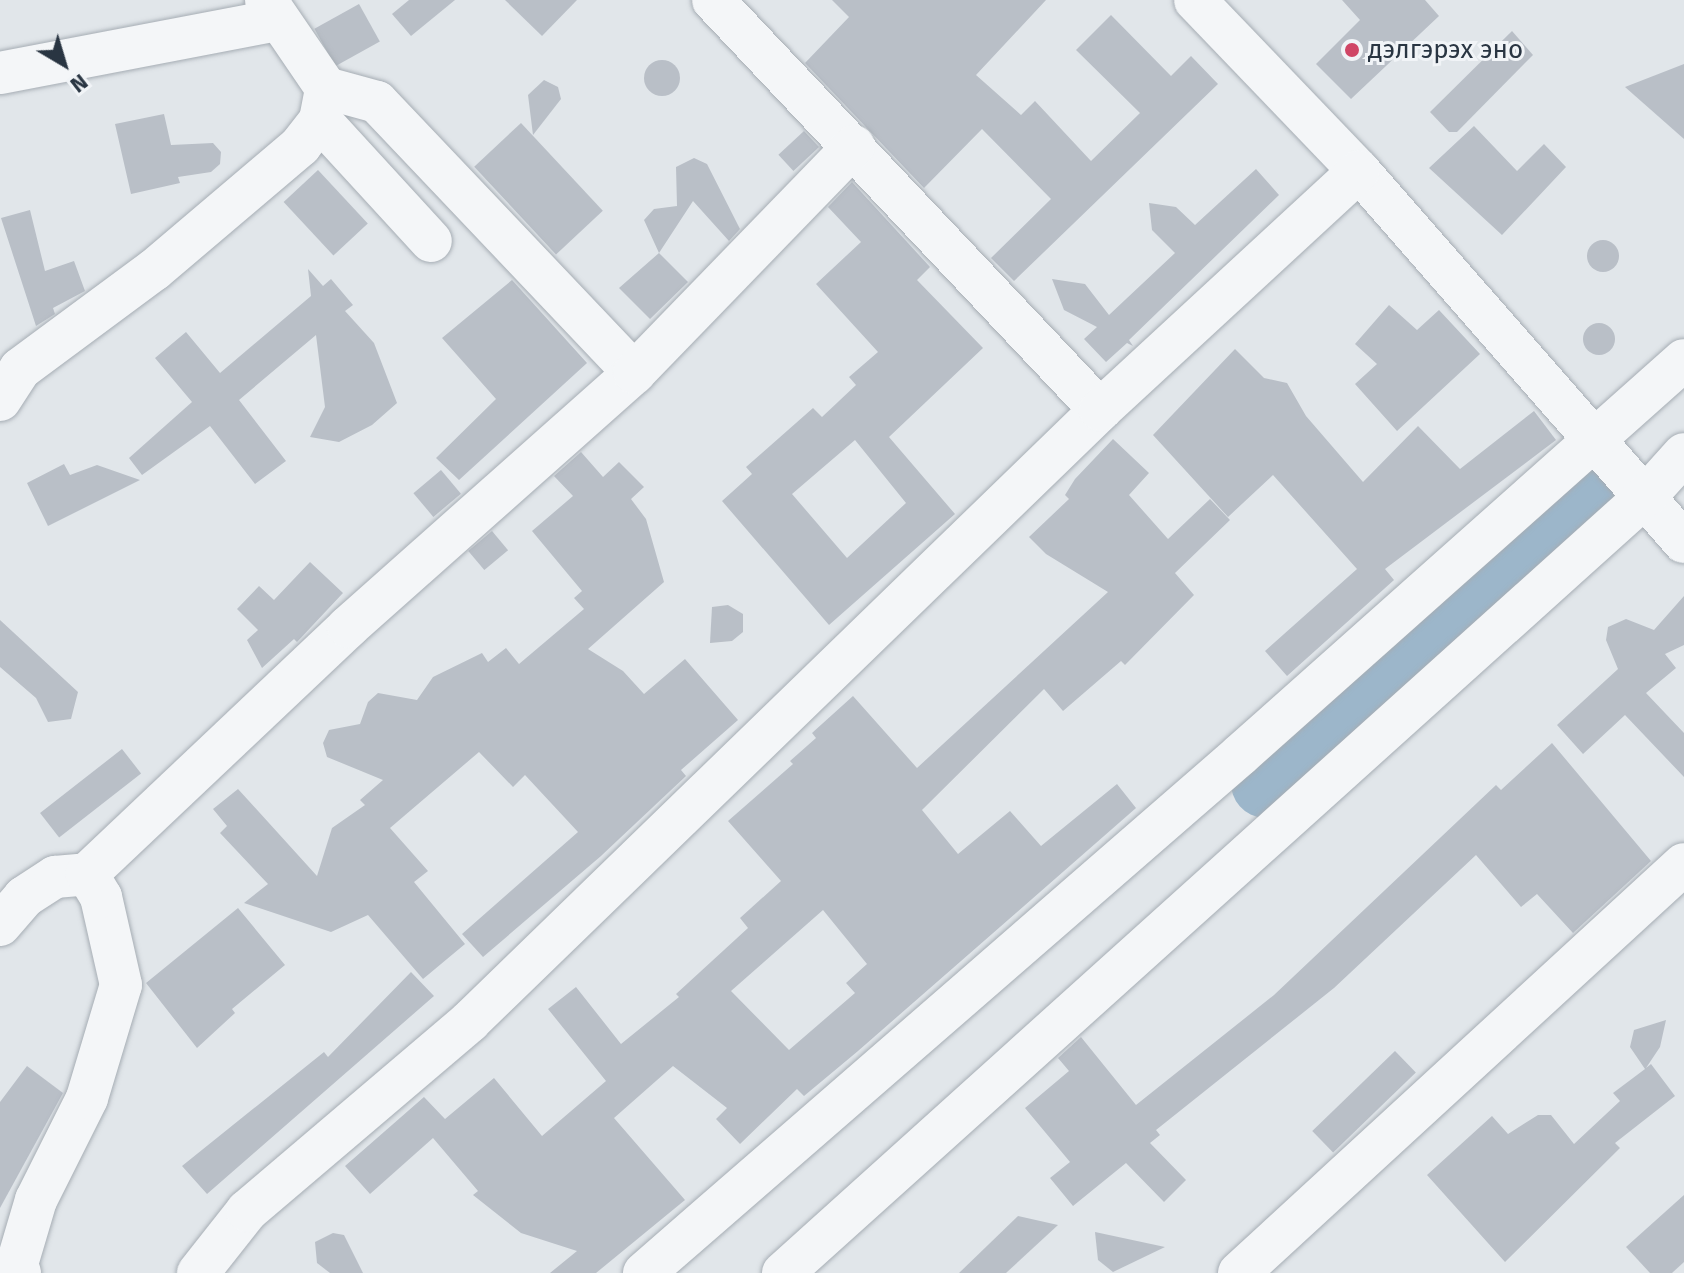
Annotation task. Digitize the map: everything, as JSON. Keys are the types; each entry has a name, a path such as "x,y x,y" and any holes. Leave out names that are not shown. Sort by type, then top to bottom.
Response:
{"street":[{"path":"713,0 1100,410"},
{"path":"1195,0 1359,171 1647,495 1684,542"},
{"path":"0,73 272,10 323,104 431,241"},
{"path":"323,104 377,102 634,373"},
{"path":"0,400 20,369 154,270 300,146 323,104"},
{"path":"0,925 24,897 55,877 87,874 348,627 634,373 854,146"},
{"path":"198,1273 247,1211 469,1022 1100,410 1359,171"},
{"path":"644,1273 1684,360"},
{"path":"783,1273 1647,495 1684,454"},
{"path":"1239,1273 1684,864"},
{"path":"20,1273 17,1264 36,1200 87,1098 121,985 101,897 87,874"}],"building":[{"path":"409,0 455,0 411,36 392,14"},
{"path":"505,0 577,0 542,36"},
{"path":"832,0 1046,0 976,75 1021,115 1035,101 1091,161 1140,113 1076,50 1111,15 1171,76 1191,56 1218,84 1014,281 991,258 1051,199 982,129 924,188 805,63 849,17"},
{"path":"1342,0 1425,0 1439,16 1351,99 1316,64 1360,20"},
{"path":"359,4 380,42 335,66 314,29"},
{"path":"1512,31 1533,55 1457,132 1449,132 1430,112"},
{"path":"662,60 675,65 680,78 675,91 662,96 649,91 644,78 649,65"},
{"path":"1684,64 1684,139 1625,87"},
{"path":"544,80 558,87 561,99 533,135 528,95"},
{"path":"164,114 171,145 213,143 221,152 220,164 211,172 178,177 180,183 131,194 115,124"},
{"path":"521,123 603,211 556,254 474,167"},
{"path":"1474,126 1517,171 1544,144 1566,167 1502,235 1429,168"},
{"path":"804,131 819,147 793,171 778,155"},
{"path":"694,158 707,164 740,229 729,241 693,201 659,253 644,220 654,209 677,206 676,167"},
{"path":"1256,169 1279,195 1129,340 1133,346 1127,343 1106,362 1084,339 1097,327 1064,310 1052,279 1085,284 1109,315 1175,253 1152,230 1149,203 1176,207 1195,225"},
{"path":"318,170 368,223 333,255 284,202"},
{"path":"852,182 930,267 917,280 983,348 889,437 955,514 829,625 722,501 752,474 746,467 813,408 822,417 856,385 849,377 878,352 816,284 861,242 828,207","holes":["855,440 906,503 847,558 792,494"]},
{"path":"30,210 45,271 74,261 85,291 53,308 55,314 36,326 1,218"},
{"path":"1603,240 1615,244 1619,256 1615,268 1603,272 1591,268 1587,256 1591,244"},
{"path":"659,253 688,282 650,319 619,288"},
{"path":"308,269 323,286 331,279 353,305 345,311 374,343 397,403 372,425 339,442 310,437 325,407 316,335 239,400 286,461 255,484 210,426 142,475 129,458 192,402 155,358 186,332 220,373 311,296"},
{"path":"512,280 587,363 459,480 436,458 496,399 442,338"},
{"path":"1389,305 1417,330 1439,310 1480,354 1397,431 1355,384 1377,364 1355,344"},
{"path":"1599,323 1611,327 1615,339 1611,351 1599,355 1587,351 1583,339 1587,327"},
{"path":"1235,349 1264,378 1287,383 1306,416 1363,482 1418,426 1460,469 1534,411 1556,440 1385,569 1394,580 1287,676 1265,651 1357,569 1273,475 1228,517 1153,435"},
{"path":"1113,439 1149,473 1129,495 1168,539 1210,499 1230,520 1175,573 1194,595 1125,665 1121,661 1063,711 1044,689 922,810 958,854 1010,811 1041,846 1117,784 1136,808 858,1051 804,1096 797,1089 740,1144 716,1119 727,1108 673,1066 614,1118 685,1200 596,1273 550,1273 577,1251 521,1233 473,1195 478,1191 433,1138 370,1194 345,1166 424,1097 445,1119 494,1078 542,1136 606,1081 548,1009 576,987 621,1044 679,997 676,994 748,928 740,918 781,881 728,821 793,764 790,761 816,738 812,733 853,696 917,768 1108,592 1046,554 1029,537 1069,499 1065,495 1075,479","holes":["823,910 867,964 846,983 855,993 789,1050 731,991"]},
{"path":"581,452 603,477 619,462 644,487 631,499 646,519 664,582 588,649 623,671 644,694 685,659 738,720 681,770 686,776 601,856 483,957 462,934 578,832 525,775 513,787 479,752 390,828 428,871 414,882 465,944 423,979 368,915 331,932 244,903 268,884 220,833 227,826 213,809 238,789 317,876 332,828 365,805 360,800 383,780 327,757 323,743 329,730 360,724 368,702 378,693 417,700 433,677 482,653 488,662 506,648 519,664 584,609 574,598 582,591 532,531 573,496 554,476"},
{"path":"64,464 70,475 97,465 140,480 48,526 27,483"},
{"path":"441,470 461,494 433,517 413,493"},
{"path":"492,531 508,550 484,570 468,551"},
{"path":"310,562 343,593 297,642 294,639 262,668 247,640 258,630 237,609 259,586 274,600"},
{"path":"1684,596 1684,645 1665,654 1676,668 1646,693 1684,733 1684,777 1625,715 1583,754 1557,725 1618,669 1606,640 1608,627 1626,619 1654,630"},
{"path":"728,605 743,614 743,632 732,641 710,643 712,607"},
{"path":"0,620 78,692 71,719 48,722 36,698 0,667"},
{"path":"1552,743 1651,861 1573,933 1537,894 1521,907 1476,855 1334,988 1156,1130 1160,1135 1150,1143 1186,1180 1164,1202 1126,1163 1073,1206 1050,1178 1070,1162 1025,1108 1069,1071 1058,1058 1081,1037 1136,1105 1274,995 1496,785 1501,790"},
{"path":"122,749 141,773 59,837 40,813"},
{"path":"238,908 285,965 232,1009 235,1013 197,1048 146,983"},
{"path":"411,972 434,996 207,1194 182,1166 324,1052 328,1057"},
{"path":"1666,1020 1660,1047 1646,1068 1651,1064 1675,1096 1615,1143 1620,1148 1505,1262 1427,1175 1492,1116 1508,1134 1538,1115 1551,1115 1574,1144 1620,1101 1613,1093 1645,1069 1630,1047 1634,1030"},
{"path":"1395,1051 1416,1073 1333,1152 1312,1131"},
{"path":"27,1066 63,1093 0,1208 0,1102"},
{"path":"1684,1195 1684,1262 1672,1273 1650,1273 1626,1247"},
{"path":"1018,1216 1058,1225 1006,1273 959,1273"},
{"path":"1095,1232 1165,1247 1113,1272 1098,1260"},
{"path":"333,1233 344,1235 363,1273 330,1273 317,1263 315,1242"}],"waterway":[{"path":"1266,783 1597,490"}],"place":[{"name":"дэлгэрэх эно","path":"1352,50"}]}
